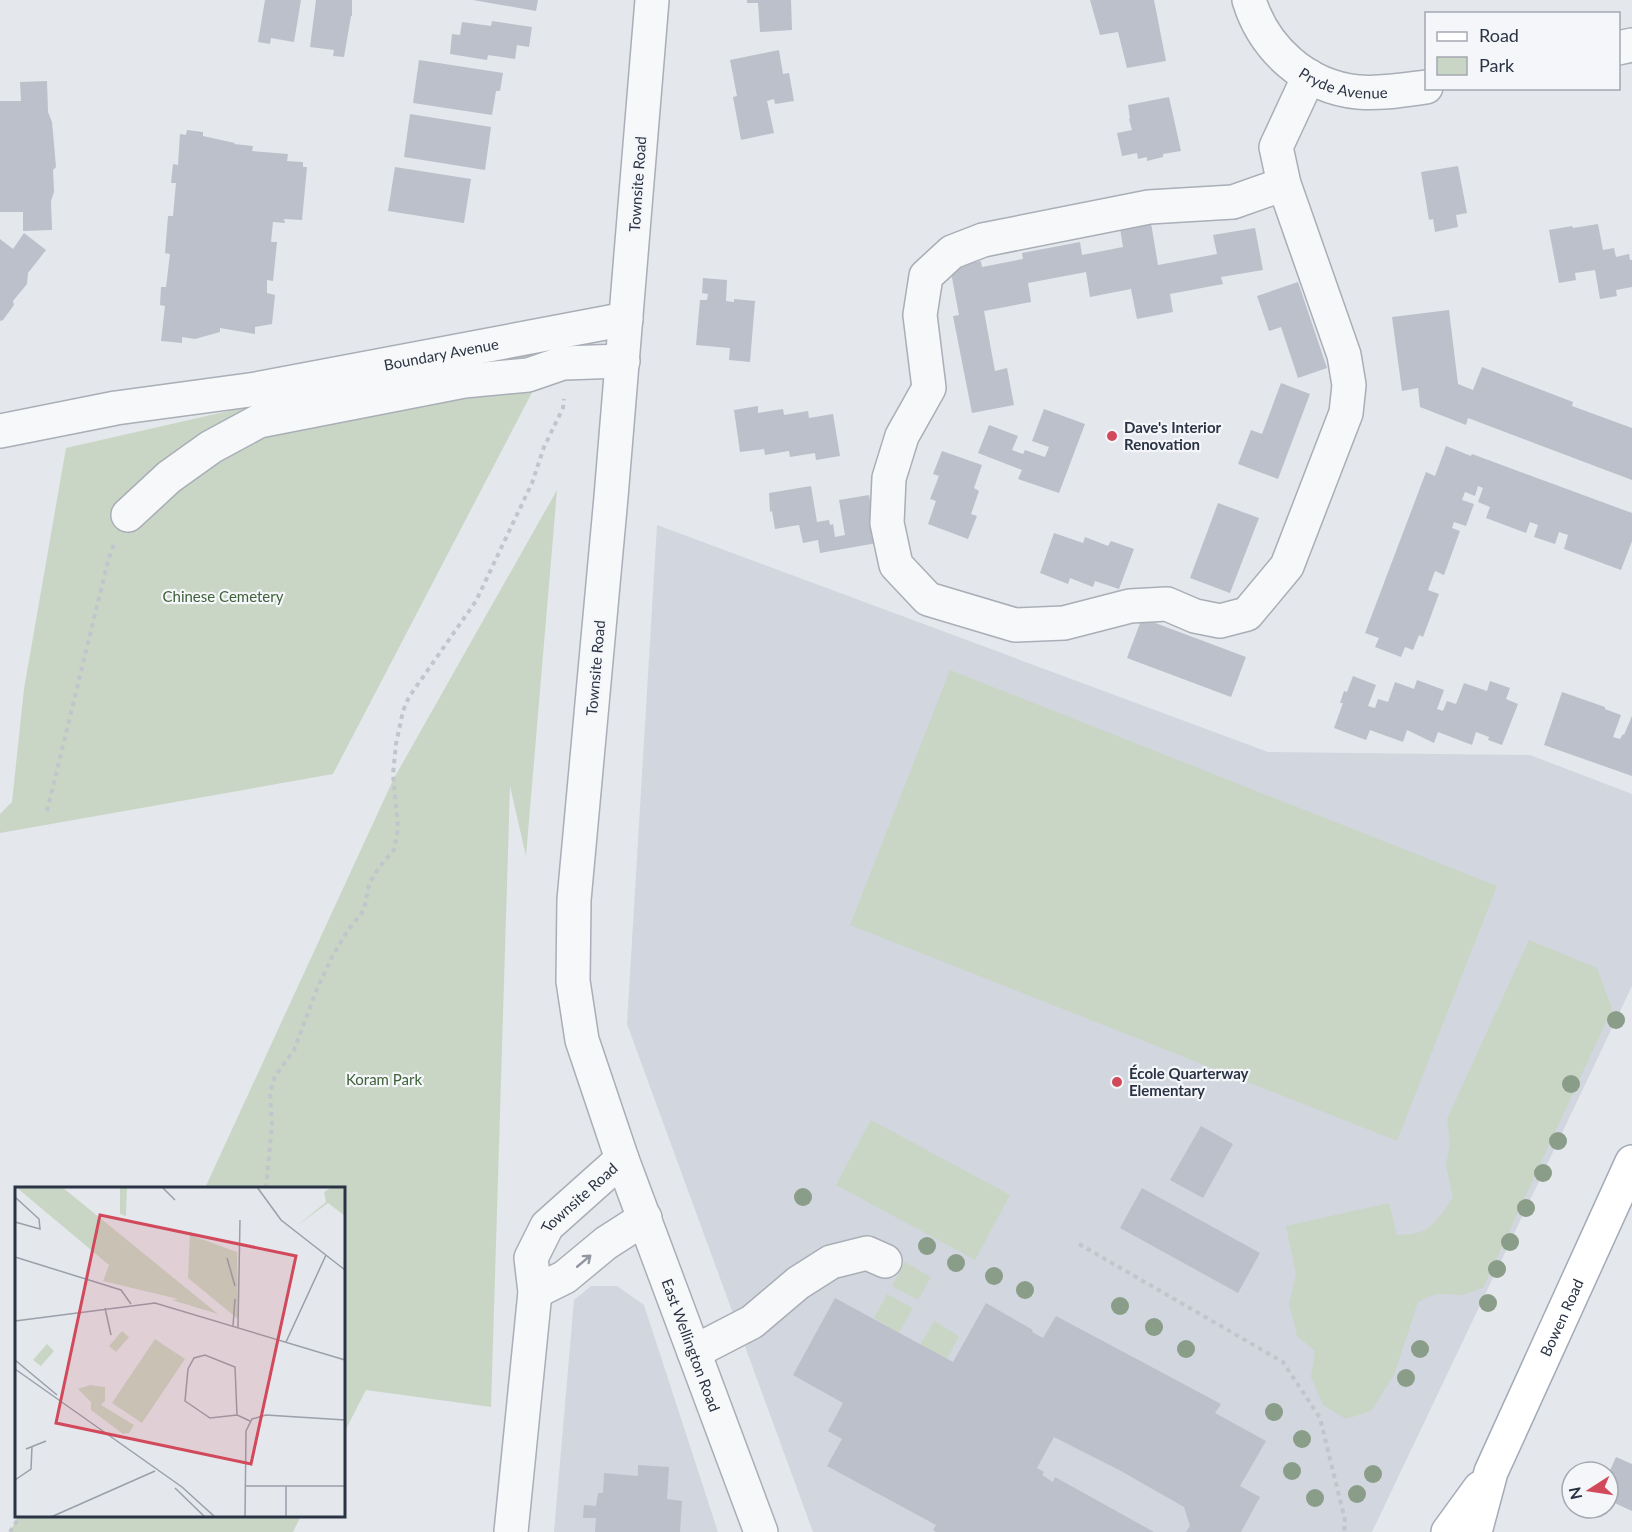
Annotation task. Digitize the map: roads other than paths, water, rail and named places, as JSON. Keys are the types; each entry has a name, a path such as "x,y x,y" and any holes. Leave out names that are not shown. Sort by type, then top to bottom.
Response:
{"main road":[{"name":"Bowen Road","path":"1475,1532 1491,1472 1632,1162"},
{"name":"Bowen Road","path":"1448,1532 1491,1472"}],"street":[{"name":"Townsite Road","path":"511,1532 535,1292 531,1258 547,1226 622,1159 582,1040 573,981 574,900 623,361 652,0"},
{"name":"Pryde Avenue","path":"1249,0 1254,16 1272,46 1292,66 1309,76 1332,87 1358,92 1425,87"},
{"path":"1284,184 1233,202 1149,207 983,240 952,252 926,276 920,315 929,388 902,436 889,478 887,523 896,565 927,599 1015,626 1064,623 1130,606 1167,604 1195,616 1221,621 1247,614 1287,566 1346,413 1349,385 1344,355 1284,184 1276,147 1309,76"},
{"name":"Boundary Avenue","path":"0,431 116,408 256,389 626,319"},
{"path":"128,515 169,477 210,447 259,421 464,381 528,375 563,363 623,361"},
{"name":"East Wellington Road","path":"622,1159 760,1532"},
{"path":"535,1292 565,1277 606,1243 645,1218"},
{"path":"694,1352 752,1322 798,1283 831,1262 867,1253 885,1261"}],"place":[{"name":"Dave's Interior Renovation","path":"1112,436"},
{"name":"École Quarterway Elementary","path":"1117,1082"}],"park label":[{"name":"Chinese Cemetery","path":"223,596"},
{"name":"Koram Park","path":"384,1079"}]}
